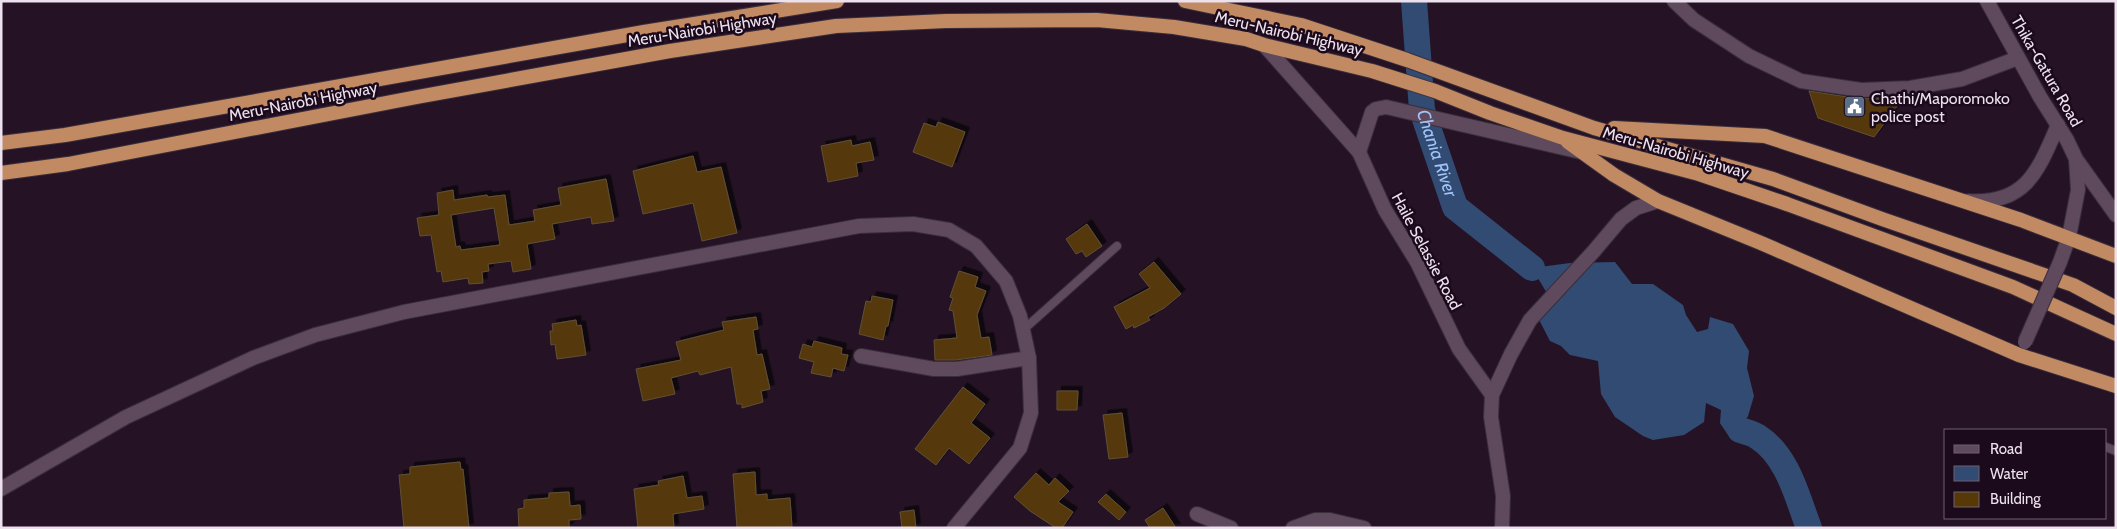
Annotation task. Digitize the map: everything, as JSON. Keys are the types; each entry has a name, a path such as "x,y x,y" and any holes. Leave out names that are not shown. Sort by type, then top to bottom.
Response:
{"highway":[{"name":"Meru-Nairobi Highway","path":"1,143 65,135 801,4 836,1"},
{"name":"Meru-Nairobi Highway","path":"1185,1 1301,25 1594,128 1773,179 2073,285 2116,308"},
{"name":"Meru-Nairobi Highway","path":"1,173 68,164 417,96 641,56 836,26 946,21 1097,20 1174,27 1246,39 1372,71 1435,91 1490,113 1563,138 1699,174 1778,201 2013,288 2116,334"},
{"path":"1594,128 1765,136 2069,237 2116,256"},
{"path":"1563,138 1614,176 1658,201 1761,243 2019,356 2116,386"}],"street":[{"path":"1674,1 1694,20 1749,56 1802,80 1861,90 1910,88 1962,79 2018,58"},
{"name":"Thika-Gatura Road","path":"1987,1 2076,159"},
{"name":"Haile Selassie Road","path":"1264,45 1358,152 1385,210 1417,262 1459,349 1492,395"},
{"path":"1358,152 1372,112 1382,107 1582,152"},
{"path":"1962,201 1981,202 2012,194 2025,185 2036,174 2058,126"},
{"path":"2076,159 2116,215"},
{"path":"2019,356 2069,237 2078,190 2076,159"},
{"path":"1502,528 1503,496 1491,417 1492,395 1511,354 1530,320 1622,219 1636,208 1658,201"},
{"path":"1,489 126,417 254,358 315,335 404,312 859,226 914,224 949,230 976,246 1006,281 1020,316 1029,358 1031,413 1020,448 954,528"},
{"path":"861,356 934,369 956,369 1029,358"},
{"path":"1197,514 1230,528"},
{"path":"1293,528 1315,520 1330,520 1364,528"}],"lane":[{"path":"1023,330 1117,246"}],"water":[{"path":"1615,262 1632,284 1653,284 1683,305 1686,315 1697,332 1708,329 1710,317 1733,324 1749,351 1747,368 1754,396 1748,416 1740,430 1728,435 1720,423 1721,410 1706,403 1704,422 1684,435 1653,440 1643,436 1615,417 1601,394 1598,361 1570,355 1561,346 1550,341 1536,314 1548,295 1532,268 1570,263"}],"building":[{"name":"Chathi/Maporomoko police post","path":"1809,91 1860,99 1904,97 1874,137 1818,118"},
{"path":"938,122 965,132 952,167 913,152 924,123 936,127"},
{"path":"851,140 852,146 870,142 874,160 856,163 858,176 828,182 821,146"},
{"path":"693,156 697,172 721,167 737,233 702,241 693,203 643,214 633,171"},
{"path":"606,179 614,221 592,224 591,217 552,224 555,239 527,244 531,269 513,272 511,261 488,264 489,271 482,272 483,283 469,284 468,278 443,282 441,271 437,272 431,235 420,236 417,218 439,215 437,193 453,190 454,200 487,195 488,197 505,195 509,225 535,221 533,210 561,205 558,188","holes":["494,208 500,245 461,250 460,246 456,247 451,215"]},
{"path":"1087,224 1102,246 1086,257 1082,251 1076,254 1066,239"},
{"path":"1154,262 1181,294 1164,308 1148,317 1150,320 1134,328 1133,325 1126,329 1114,307 1150,288 1139,274"},
{"path":"959,271 978,277 975,287 986,291 977,315 981,338 989,337 992,355 956,360 935,360 934,340 957,338 953,311 949,310 953,298 950,297"},
{"path":"872,296 893,300 883,340 859,334 866,301 871,302"},
{"path":"756,317 758,329 753,330 757,355 762,354 770,389 761,391 763,402 742,408 742,404 737,404 731,367 700,375 698,371 671,378 675,394 643,401 636,369 681,360 676,342 724,330 722,322"},
{"path":"576,320 577,326 581,325 586,355 557,359 555,344 551,345 550,331 553,331 552,324"},
{"path":"814,341 842,348 841,354 848,355 844,371 833,368 831,377 811,373 814,362 799,358 803,344 812,347"},
{"path":"963,387 985,404 971,423 990,438 969,464 949,448 936,465 915,449"},
{"path":"1057,391 1078,391 1077,410 1057,410"},
{"path":"1122,413 1128,457 1109,459 1103,415"},
{"path":"460,462 461,470 463,469 469,528 404,528 399,475 410,474 410,467"},
{"path":"755,472 756,495 767,494 767,500 790,498 792,527 737,528 733,474"},
{"path":"1036,473 1049,485 1055,478 1069,491 1058,502 1073,512 1062,528 1056,528 1030,511 1014,497"},
{"path":"683,476 687,498 702,496 704,509 673,514 674,528 638,528 634,489 659,485 658,481"},
{"path":"569,492 570,506 580,505 581,519 569,520 569,528 519,528 518,509 524,508 524,500 549,498 549,493"},
{"path":"1106,494 1126,512 1119,520 1098,502"},
{"path":"1163,508 1176,528 1150,528 1145,520"},
{"path":"914,510 916,528 902,528 900,512"}],"waterway":[{"name":"Chania River","path":"1414,1 1422,110 1455,207 1532,268"},
{"path":"1740,430 1756,436 1777,455 1796,491 1809,528"}],"place":[{"name":"Chathi/Maporomoko police post","path":"1855,107"}]}
